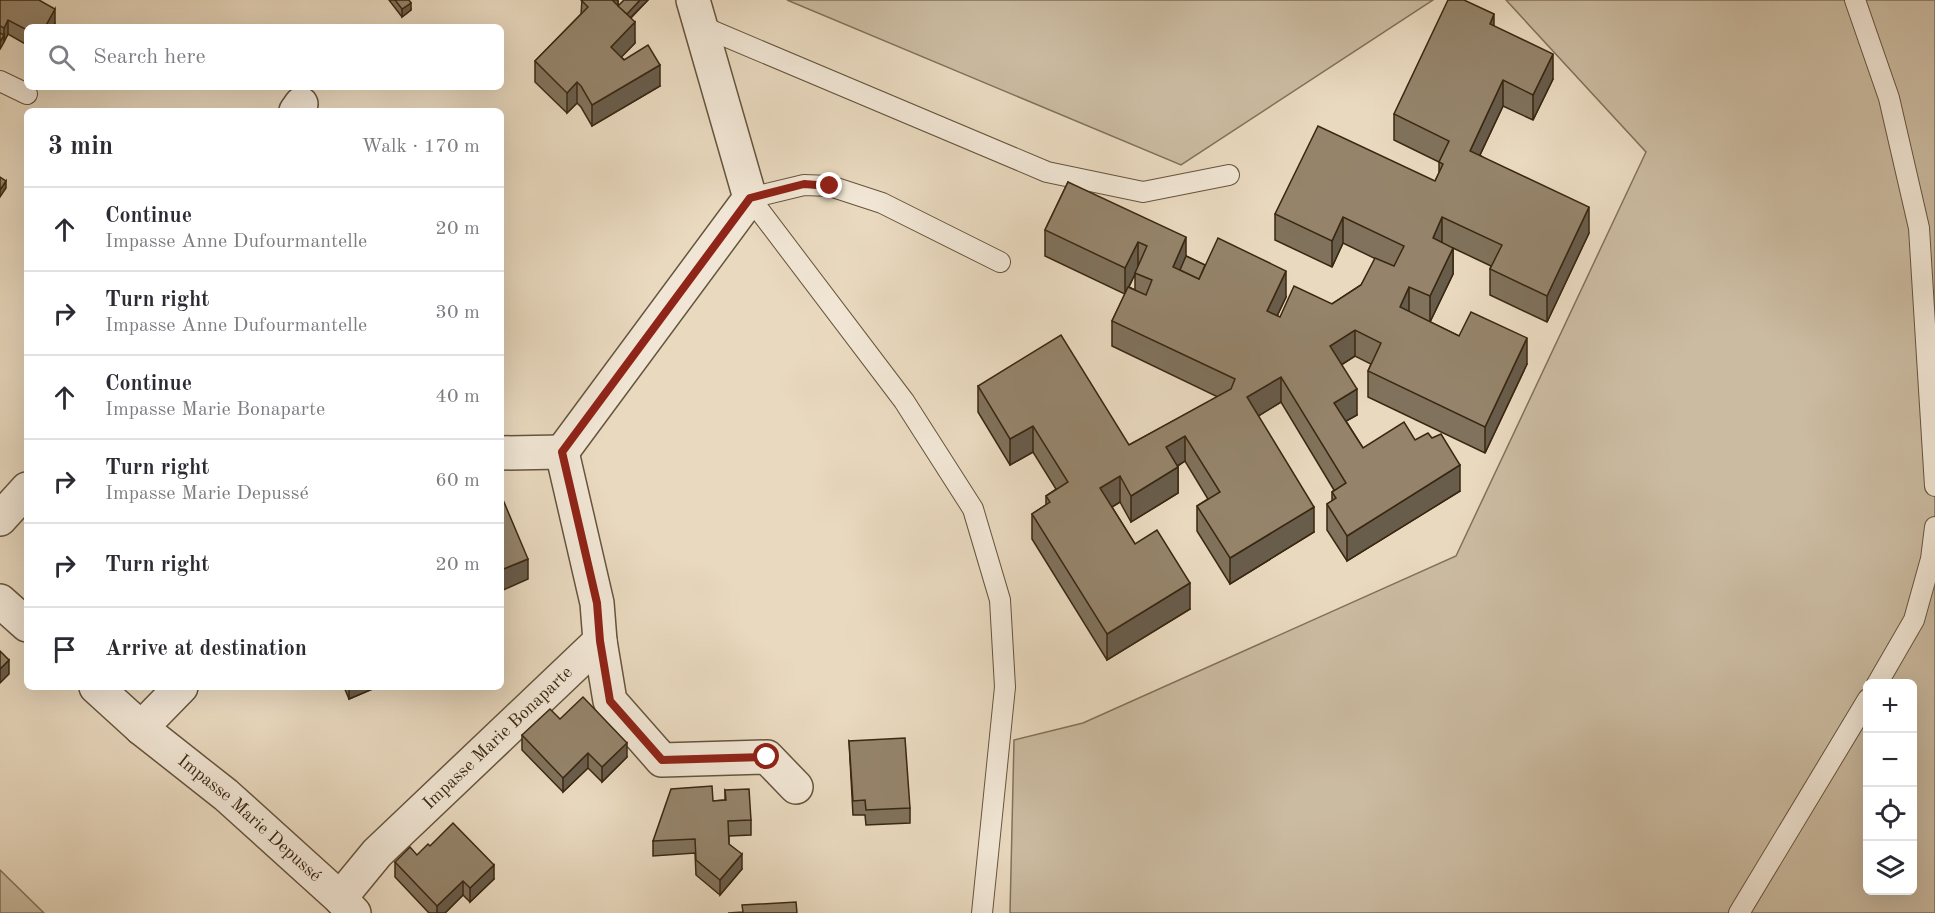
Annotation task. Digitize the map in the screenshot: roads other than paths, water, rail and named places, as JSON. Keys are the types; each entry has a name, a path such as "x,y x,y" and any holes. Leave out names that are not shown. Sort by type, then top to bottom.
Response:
{"street":[{"path":"697,13 750,198 562,452 597,603 600,641 610,701 662,760 767,757 796,787"},
{"path":"504,453 562,452"},
{"path":"0,519 24,492"},
{"path":"0,601 24,622"},
{"name":"Impasse Marie Bonaparte","path":"347,905 377,853 600,641"},
{"name":"Impasse Marie Depussé","path":"99,690 141,728 226,795 347,905"},
{"path":"141,728 179,690"}],"lane":[{"path":"1856,0 1889,98 1919,228 1935,486"},
{"path":"697,13 1047,172 1143,192 1229,175"},
{"path":"0,81 27,94"},
{"path":"982,913 1005,687 1000,600 973,509 904,401 750,198 804,184 830,186 882,203 1000,262"},
{"path":"1880,679 1914,620 1931,559 1935,527"},
{"path":"1739,913 1863,707"}]}
